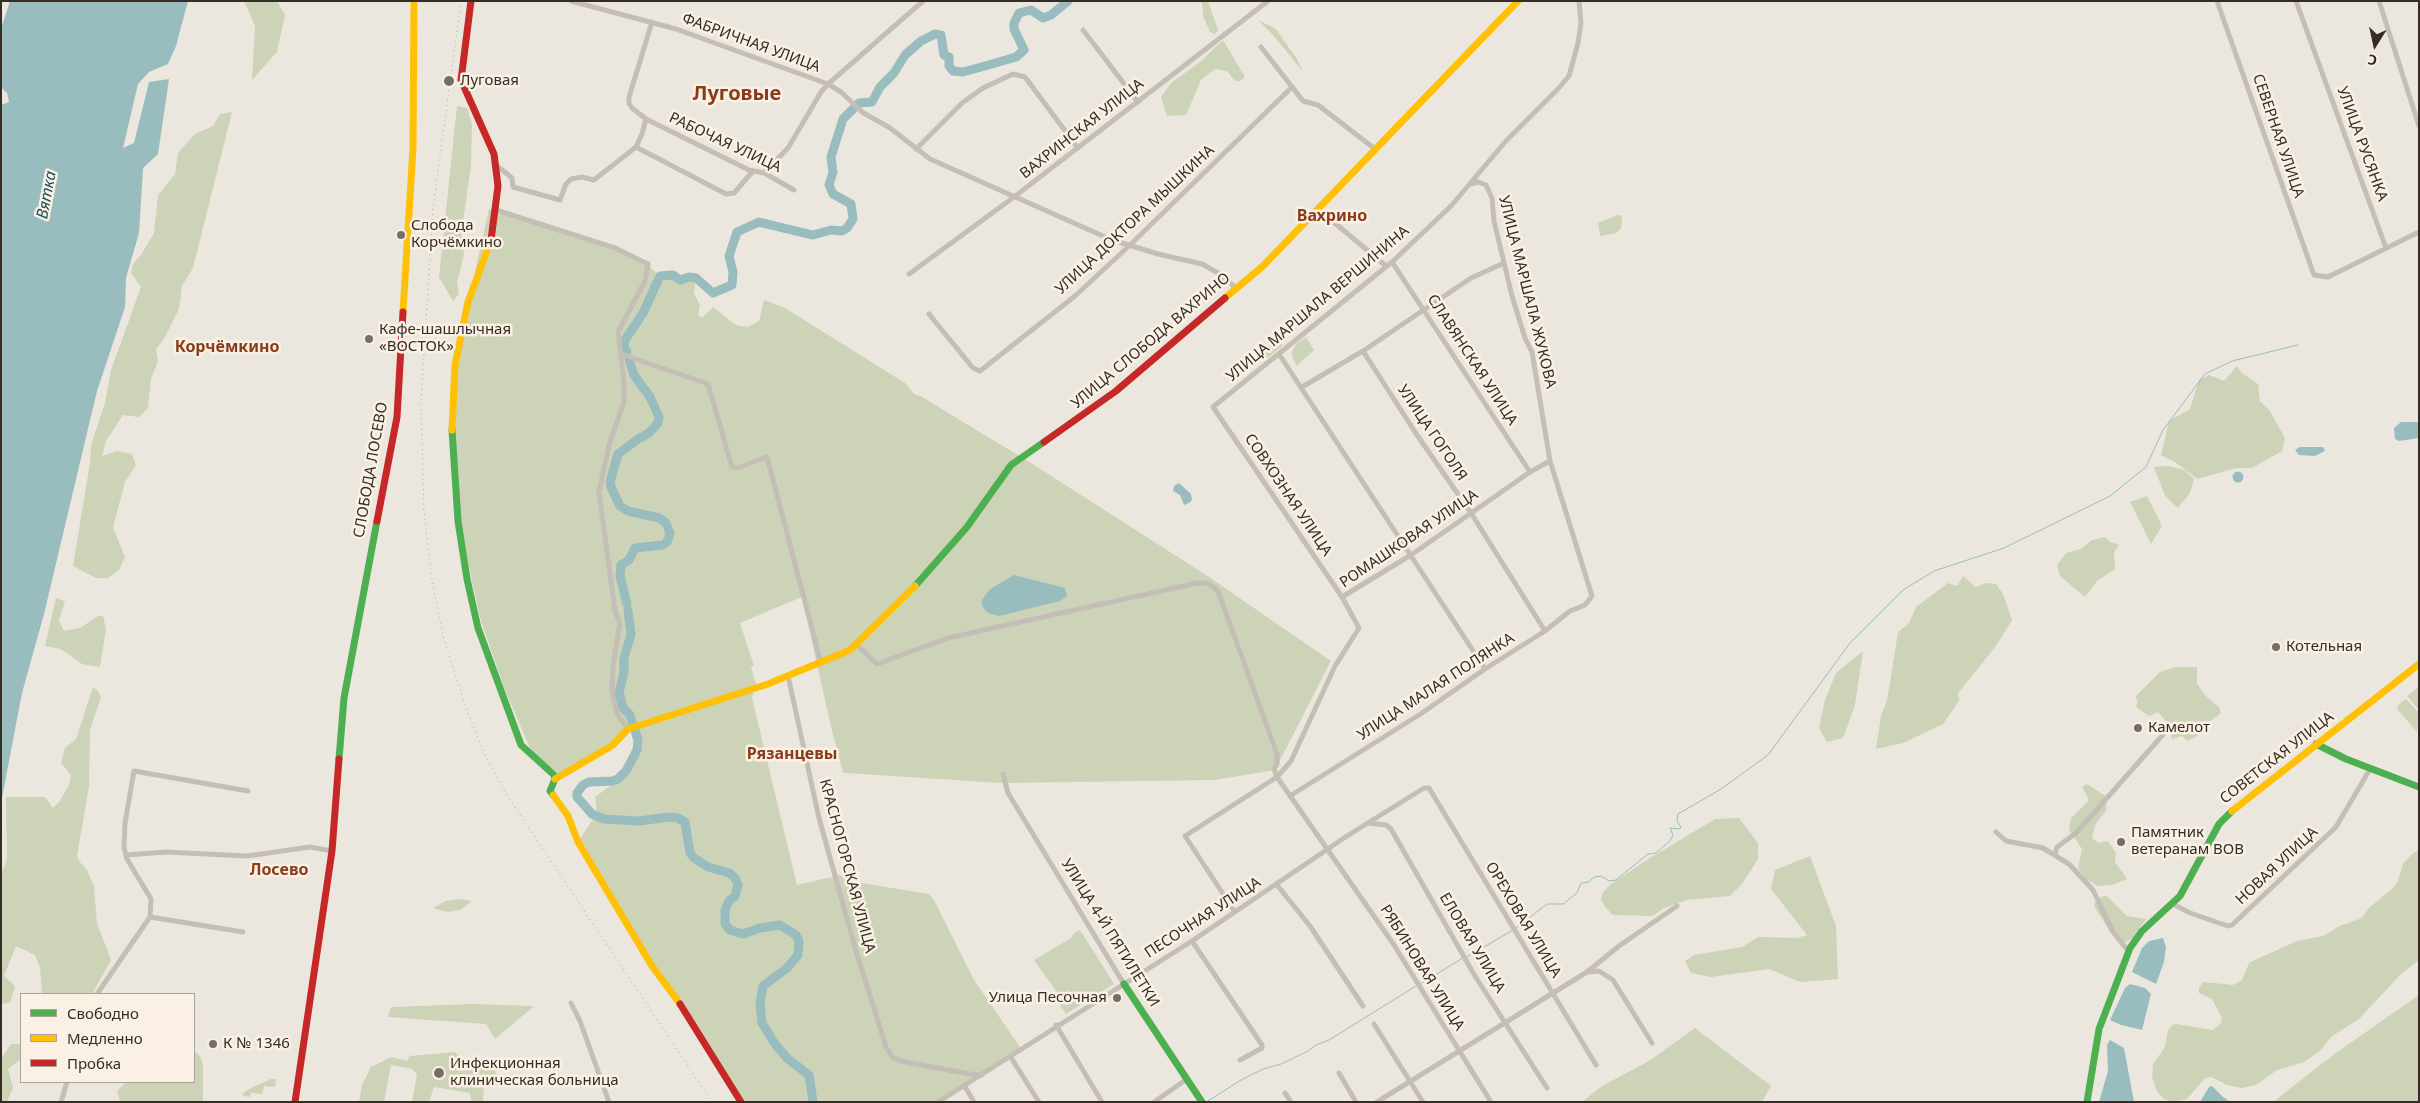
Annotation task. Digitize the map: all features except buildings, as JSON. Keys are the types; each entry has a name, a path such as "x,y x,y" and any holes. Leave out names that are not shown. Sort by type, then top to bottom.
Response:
{"street":[{"name":"СЛОБОДА ЛОСЕВО","path":"295,1102 332,851 344,698 397,417 413,148 414,1"},
{"path":"472,1 462,80 494,154 498,186 496,210 485,261 468,302 455,364 452,440 458,521 467,579 478,628 521,745 552,772 555,779"},
{"name":"ФАБРИЧНАЯ УЛИЦА","path":"571,1 676,29 828,84 930,159 1014,198 1130,246 1202,264 1218,273 1236,288"},
{"path":"764,173 788,148 821,92 828,84 923,1"},
{"name":"ВАХРИНСКАЯ УЛИЦА","path":"909,274 1014,198 1268,1"},
{"name":"УЛИЦА СЛОБОДА ВАХРИНО","path":"634,727 788,676 846,652 856,644 868,630 894,609 942,556 975,515 1011,465 1116,391 1263,266 1518,1"},
{"name":"УЛИЦА МАРШАЛА ВЕРШИНИНА","path":"1213,407 1392,262 1451,206 1506,141 1558,89 1568,76 1578,43 1581,23 1579,1"},
{"name":"СЕВЕРНАЯ УЛИЦА","path":"2217,1 2312,272 2318,277 2328,277 2386,248"},
{"name":"УЛИЦА РУСЯНКА","path":"2296,1 2386,248"},
{"path":"2379,1 2419,126"},
{"path":"496,165 512,178 513,187 560,200 571,179 582,177 594,180 636,147 646,119 629,103 652,22"},
{"path":"1083,30 1138,102"},
{"path":"1261,47 1302,100 1318,105 1375,149"},
{"path":"916,149 962,103 982,88 1013,74 1025,78 1078,148"},
{"name":"УЛИЦА ДОКТОРА МЫШКИНА","path":"929,314 973,368 980,371 1075,296 1130,246 1291,88"},
{"name":"РАБОЧАЯ УЛИЦА","path":"646,119 753,171 764,173 794,190"},
{"path":"636,147 726,194 734,193 753,171"},
{"name":"УЛИЦА МАРШАЛА ЖУКОВА","path":"1470,184 1478,182 1486,185 1492,198 1494,222 1504,263 1524,338 1532,352 1550,462 1592,596"},
{"path":"1318,209 1386,266"},
{"path":"496,210 615,248 648,264 649,268 644,281 618,332 624,402 609,445 598,492 614,611 620,623 613,666 612,692 617,714 634,727 606,750 555,779 550,790 568,816 578,842 652,966 741,1102"},
{"path":"2386,248 2419,232"},
{"name":"СЛАВЯНСКАЯ УЛИЦА","path":"1392,262 1530,472"},
{"path":"1302,387 1363,351 1471,278 1504,263"},
{"name":"УЛИЦА ГОГОЛЯ","path":"1363,351 1415,432 1471,513 1545,631"},
{"path":"621,354 708,384 732,467 737,468 767,457 821,663"},
{"path":"1279,354 1485,668"},
{"name":"СОВХОЗНАЯ УЛИЦА","path":"1213,407 1342,597"},
{"name":"РОМАШКОВАЯ УЛИЦА","path":"1235,912 1185,836 1277,777 1291,761 1335,666 1359,628 1342,597 1411,555 1530,472 1550,462"},
{"path":"856,644 877,664 948,638 1197,583 1207,583 1218,591 1230,623 1277,754 1277,764 1274,769 1277,777"},
{"name":"УЛИЦА МАЛАЯ ПОЛЯНКА","path":"1290,796 1422,712 1485,668 1545,631 1570,611 1585,605 1592,596"},
{"name":"СОВЕТСКАЯ УЛИЦА","path":"2086,1102 2099,1029 2129,952 2136,938 2173,904 2186,886 2223,819 2236,806 2419,664"},
{"name":"КРАСНОГОРСКАЯ УЛИЦА","path":"788,676 819,818 846,919 886,1047 893,1058 949,1071 982,1075"},
{"path":"2055,854 2057,847 2076,833 2168,729"},
{"path":"2316,744 2419,787"},
{"name":"НОВАЯ УЛИЦА","path":"2173,904 2190,913 2228,926 2232,925 2336,827 2370,768"},
{"path":"98,993 150,918 151,899 130,866 126,855 125,823 134,771 248,791"},
{"name":"УЛИЦА 4-Й ПЯТИЛЕТКИ","path":"1003,774 1008,793 1124,984 1202,1102"},
{"name":"РЯБИНОВАЯ УЛИЦА","path":"1277,777 1394,945 1491,1102"},
{"name":"ПЕСОЧНАЯ УЛИЦА","path":"938,1102 1277,886 1328,849 1417,791 1429,788"},
{"name":"ОРЕХОВАЯ УЛИЦА","path":"1429,788 1596,1065"},
{"name":"ЕЛОВАЯ УЛИЦА","path":"1368,823 1386,825 1391,830 1466,961 1547,1088"},
{"path":"1996,832 2006,841 2031,844 2055,854 2069,864 2093,890 2113,932 2129,952"},
{"path":"126,855 157,852 247,856 310,847 332,851"},
{"path":"1277,886 1310,926 1363,1006"},
{"path":"1377,1102 1554,993 1677,906"},
{"path":"150,918 243,932"},
{"path":"1192,941 1262,1045 1262,1048 1240,1060"},
{"path":"1586,972 1599,971 1614,980 1652,1043"},
{"path":"571,1003 580,1020 609,1102"},
{"path":"1374,1024 1423,1102"},
{"path":"1056,1026 1102,1102"},
{"path":"1010,1056 1039,1102"},
{"path":"1339,1073 1356,1102"},
{"path":"1154,1102 1188,1079"},
{"path":"60,1102 67,1083"},
{"path":"964,1085 974,1102"},
{"path":"1285,1093 1291,1102"}],"green space":[{"path":"244,1 277,1 285,15 277,52 252,80 255,26"},
{"path":"1202,1 1208,1 1218,30 1215,34 1210,32 1203,16"},
{"path":"1258,20 1276,29 1297,59 1303,72 1274,36"},
{"path":"1223,40 1245,77 1240,81 1235,81 1227,71 1215,69 1201,80 1186,115 1167,116 1161,97 1171,83 1200,62"},
{"path":"457,106 467,108 472,124 471,165 461,237 464,255 457,282 459,294 453,301 439,277"},
{"path":"232,112 193,268 182,286 179,309 164,339 156,349 158,361 151,379 148,408 139,417 123,415 106,441 102,456 117,451 132,454 136,465 125,482 113,527 125,557 119,570 108,578 96,578 73,566 90,463 91,445 105,403 111,370 141,287 131,273 133,264 141,255 154,233 158,195 175,174 178,153 195,134 213,126 220,114"},
{"path":"489,209 641,259 660,276 673,275 680,280 689,277 696,278 694,293 700,305 698,315 702,318 713,307 736,325 748,327 759,321 764,300 785,308 905,383 914,394 1031,463 1206,575 1331,661 1275,770 1214,780 1001,783 843,772 802,597 740,623 754,666 751,667 756,684 752,698 797,885 840,875 849,881 929,894 934,900 974,980 1022,1050 942,1102 744,1102 657,971 580,839 597,813 595,797 617,781 633,764 643,744 628,729 619,740 563,776 533,755 505,690 481,621 460,528 453,448 455,363"},
{"path":"1618,215 1622,216 1621,228 1616,233 1600,236 1598,223"},
{"path":"1306,337 1314,350 1297,366 1291,354 1296,344"},
{"path":"1277,342 1282,344 1282,346 1264,360 1258,359 1259,351 1263,345 1268,346"},
{"path":"2237,366 2242,373 2258,384 2260,401 2270,411 2285,438 2282,451 2252,468 2237,468 2197,479 2175,462 2161,455 2169,421 2190,409 2199,380 2209,375 2224,381"},
{"path":"2169,466 2184,470 2194,479 2190,493 2178,508 2165,496 2154,467"},
{"path":"2147,496 2162,526 2151,544 2130,502"},
{"path":"2105,537 2110,542 2119,545 2114,552 2115,569 2097,581 2085,597 2060,576 2057,565 2066,553 2081,549 2092,540"},
{"path":"1963,576 1976,587 1986,583 1996,584 2003,594 2012,620 1996,646 1958,693 1959,701 1943,724 1903,743 1876,749 1881,716 1887,701 1898,632 1909,623 1916,607 1948,583 1957,586"},
{"path":"56,598 65,601 59,621 64,631 80,628 98,616 103,616 106,629 100,667 82,664 61,649 45,646"},
{"path":"1863,651 1855,705 1843,738 1827,742 1819,728 1825,700 1836,673"},
{"path":"2176,667 2197,667 2197,684 2206,696 2219,707 2221,713 2206,725 2197,736 2187,741 2182,736 2172,739 2168,724 2158,712 2149,716 2136,707 2138,701 2135,697 2160,672"},
{"path":"93,687 101,697 90,730 89,786 77,856 87,870 94,886 97,923 111,960 93,993 42,993 40,968 35,955 16,946 4,976 15,986 10,1003 1,1004 1,875 7,859 6,797 45,797 53,808 69,785 71,775 61,763 65,748 76,739"},
{"path":"2419,687 2419,710 2407,696"},
{"path":"2406,699 2419,713 2417,732 2397,709 2399,704"},
{"path":"2087,784 2107,797 2106,811 2096,823 2092,838 2099,843 2108,841 2116,853 2115,862 2127,879 2112,885 2098,886 2086,879 2078,868 2082,849 2069,830 2071,818 2089,800 2082,787"},
{"path":"1739,818 1758,843 1758,859 1742,884 1730,896 1687,900 1664,908 1653,916 1613,915 1606,908 1601,900 1603,892 1611,884 1715,819"},
{"path":"2419,850 2419,960 2400,975 2359,1019 2332,1036 2320,1051 2304,1062 2277,1070 2256,1085 2242,1088 2227,1085 2211,1077 2205,1078 2187,1099 2174,1102 2164,1099 2157,1092 2152,1077 2153,1064 2165,1047 2168,1030 2172,1025 2213,1030 2221,1023 2222,1018 2212,999 2199,993 2199,988 2203,982 2233,985 2242,980 2249,963 2297,941 2323,936 2340,926 2362,918 2369,908 2392,889 2397,883 2403,864 2412,854"},
{"path":"1810,856 1836,926 1838,979 1800,982 1769,969 1711,977 1691,973 1685,961 1694,955 1742,947 1758,937 1797,938 1807,935 1771,889 1775,870"},
{"path":"2106,895 2127,916 2146,919 2132,939 2123,943 2109,930 2094,906 2096,900"},
{"path":"461,899 472,901 460,910 448,912 433,908 446,901"},
{"path":"1080,930 1114,984 1066,1014 1057,1001 1059,995 1034,960 1071,938 1074,933"},
{"path":"2419,995 2419,1102 2273,1102 2333,1055"},
{"path":"472,1004 534,1006 495,1039 486,1024 388,1017 391,1007"},
{"path":"1695,1028 1771,1086 1762,1102 1582,1102 1602,1086 1649,1061"},
{"path":"11,1044 20,1044 20,1060 8,1069 13,1088 7,1102 1,1102 1,1059"},
{"path":"195,1052 200,1056 203,1065 203,1102 120,1101 117,1091 125,1083 195,1083"},
{"name":"Инфекционная клиническая больница","path":"455,1052 464,1060 475,1062 478,1067 483,1062 493,1064 498,1079 497,1085 484,1082 483,1102 471,1102 470,1093 434,1087 429,1102 412,1102 417,1074 412,1069 391,1065 384,1102 359,1102 362,1085 371,1067 391,1057 407,1061 410,1056"},
{"path":"271,1079 276,1079 275,1087 264,1086 262,1094 251,1093 250,1097 243,1096 243,1093"}],"water":[{"name":"Вятка","path":"10,1 188,1 176,46 168,64 149,72 138,84 123,148 134,143 149,82 169,79 158,154 143,168 139,233 126,278 125,307 97,391 44,614 22,693 1,803 1,105 9,102 7,93 1,87 1,29"},
{"path":"2401,422 2419,422 2419,438 2399,441 2395,439 2394,428"},
{"path":"2300,447 2323,447 2325,451 2315,456 2299,455 2295,450"},
{"path":"2238,471 2244,477 2238,483 2232,477"},
{"path":"1179,483 1191,494 1192,500 1184,505 1180,495 1173,491 1174,486"},
{"path":"1014,575 1065,588 1067,596 1060,601 999,616 988,613 982,606 982,600 990,589"},
{"path":"2163,938 2166,947 2164,962 2156,984 2132,972 2142,948 2149,941"},
{"path":"2130,984 2145,988 2151,994 2142,1030 2110,1020 2125,988"},
{"path":"2110,1040 2124,1048 2134,1102 2099,1102 2108,1071 2107,1045"},
{"path":"2212,1086 2230,1102 2200,1102 2209,1087"}],"waterway":[{"path":"627,352 624,347 625,340 643,313 660,276 673,275 680,280 689,277 696,278 713,293 732,285 733,272 729,256 737,232 759,222 813,235 831,230 842,231 847,228 853,219 851,204 833,194 829,185 833,172 831,157 843,119 859,103 872,102 880,87 894,73 905,55 921,41 935,34 941,35 944,55 949,57 949,66 953,71 963,72 1016,57 1024,50 1014,29 1014,23 1019,13 1031,10 1043,18 1051,15 1068,1"},
{"path":"1516,928 1547,904 1563,904 1577,893 1581,883 1589,882 1594,877 1601,876 1609,881 1616,880 1648,854 1656,853 1670,841 1673,835 1670,828 1680,829 1681,827 1677,821 1678,814 1721,789 1768,755 1850,643 1903,590 1934,571 2004,548 2110,496 2146,467 2163,430 2205,374 2232,361 2298,345"},
{"path":"627,604 620,576 621,565 629,560 635,548 663,545 667,542 670,533 666,523 659,518 628,511 620,506 611,487 610,482 618,454 649,433 658,423 659,417 650,397 634,375 629,359"},
{"path":"628,610 631,634 624,658 624,672 619,693 623,708 630,715 633,725"},
{"path":"635,730 638,741 637,750 626,771 618,779 612,781 589,782 583,785 577,793 577,797 592,814 604,819 639,821 669,817 678,818 685,822 690,853 694,858 708,867 729,873 735,878 738,885 735,896 729,901 725,910 725,924 730,930 743,934 760,928 780,925 796,935 799,941 798,955 787,968 763,986 760,1003 762,1023 775,1044 788,1059 809,1075 813,1102"},
{"path":"1467,957 1513,930"},
{"path":"1420,984 1463,958"},
{"path":"1208,1101 1241,1080 1263,1069 1281,1064 1329,1040 1416,986"}],"railway":[{"path":"461,1 433,208 421,403 424,511 431,575 443,636 468,714 487,759 508,797 712,1102"}],"traffic: fast":[{"path":"452,430 458,521 467,579 478,628 521,745 554,775 555,779 550,791 553,795"},
{"path":"915,586 967,527 1011,465 1044,442"},
{"path":"339,759 344,698 377,521"},
{"path":"2316,744 2346,759 2419,787"},
{"path":"2087,1102 2099,1029 2130,948 2142,931 2180,896 2219,824 2232,811"},
{"path":"1124,984 1202,1102"}],"traffic: slow":[{"path":"403,312 413,148 414,1"},
{"path":"1225,298 1263,266 1518,1"},
{"path":"452,430 455,365 468,302 491,240"},
{"path":"555,779 613,745 628,729 768,684 850,650 915,586"},
{"path":"2232,811 2419,664"},
{"path":"553,795 568,816 578,842 652,966 680,1004"}],"traffic: jam":[{"path":"471,1 461,80 494,154 498,186 491,240"},
{"path":"1044,442 1116,391 1225,298"},
{"path":"377,521 397,417 403,312"},
{"path":"295,1102 332,851 339,759"},
{"path":"680,1004 741,1102"}],"place":[{"name":"Луговая","path":"449,81"},
{"name":"Слобода Корчёмкино","path":"401,235"},
{"name":"Кафе-шашлычная «ВОСТОК»","path":"369,339"},
{"name":"Котельная","path":"2276,647"},
{"name":"Камелот","path":"2138,728"},
{"name":"Памятник ветеранам ВОВ","path":"2121,842"},
{"name":"Улица Песочная","path":"1117,998"},
{"name":"К № 1346","path":"213,1044"},
{"name":"Инфекционная клиническая больница","path":"439,1073"}],"district":[{"name":"Луговые","path":"737,94"},
{"name":"Вахрино","path":"1332,216"},
{"name":"Корчёмкино","path":"227,347"},
{"name":"Рязанцевы","path":"792,754"},
{"name":"Лосево","path":"279,870"}]}
